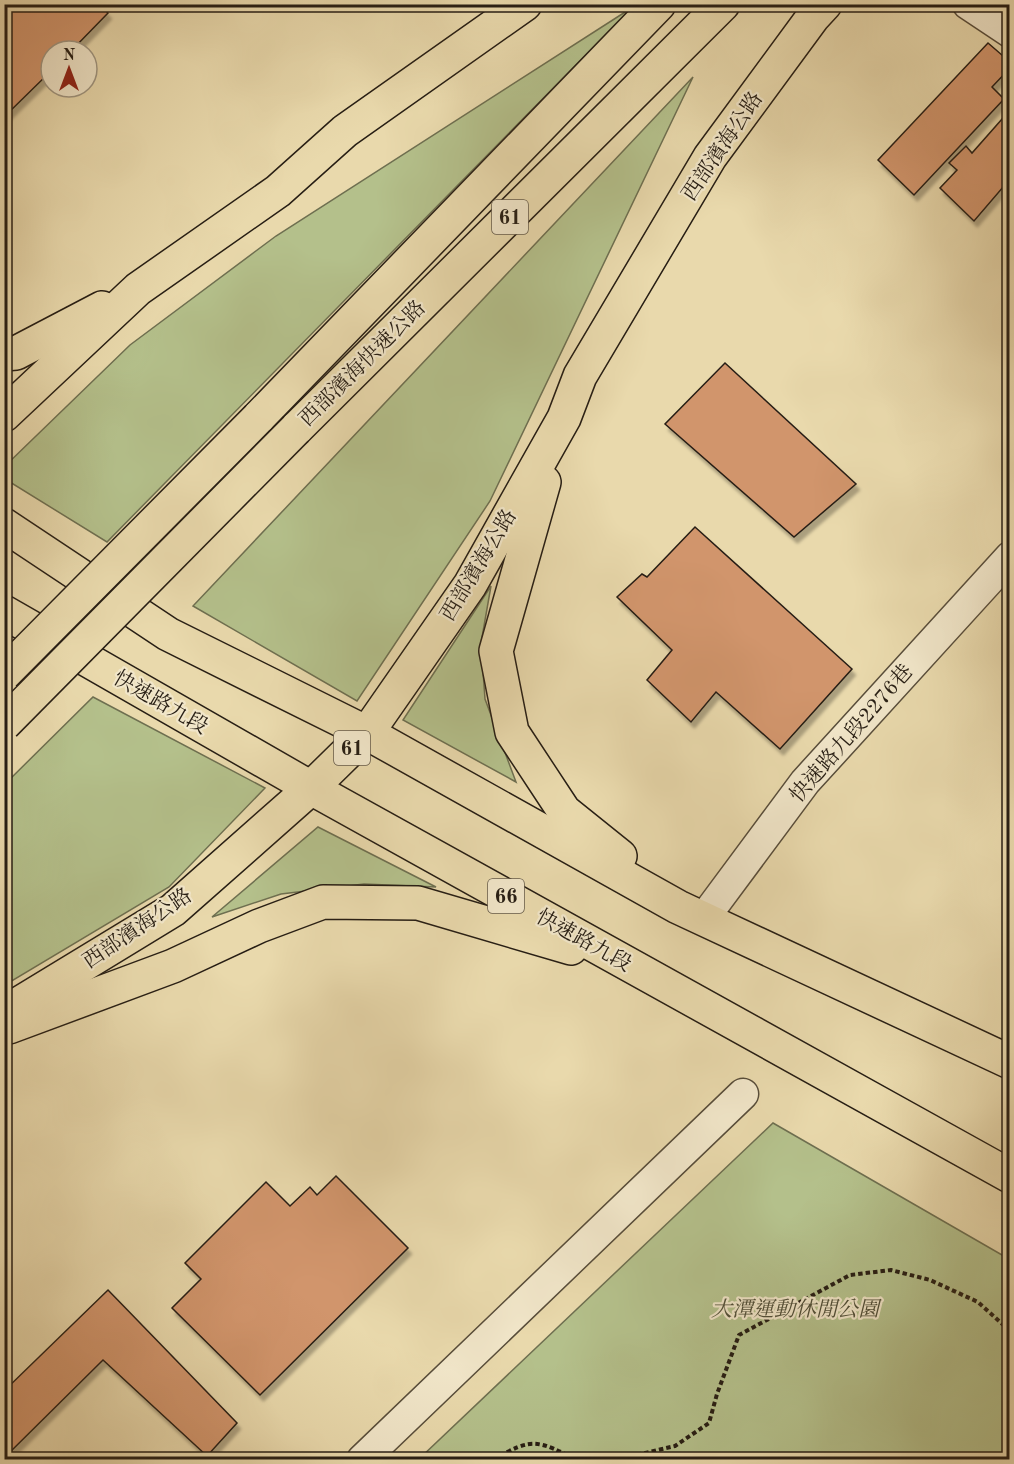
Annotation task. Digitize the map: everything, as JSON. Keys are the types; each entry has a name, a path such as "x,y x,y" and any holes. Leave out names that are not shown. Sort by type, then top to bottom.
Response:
{"main road":[{"path":"4,354 16,353 138,289 278,190 345,130 525,4"},
{"name":"西部濱海快速公路","path":"4,674 258,418 659,4"},
{"name":"西部濱海快速公路","path":"4,724 296,429 723,4"},
{"name":"西部濱海公路","path":"4,1013 173,910 311,788 367,733 470,585 564,418 580,376 710,157 825,4"},
{"path":"4,415 138,289"},
{"path":"564,418 520,559 496,651 512,732 564,811 691,912"},
{"path":"4,525 168,634 367,733 691,912 1010,1062"},
{"name":"快速路九段","path":"4,612 311,788 1010,1176"},
{"path":"4,1029 173,966 259,926 323,902 418,903 631,966"}],"street":[{"path":"968,4 1010,32"},
{"name":"快速路九段2276巷","path":"691,912 805,782 1010,557"},
{"path":"362,1460 742,1094"}],"path":[{"path":"600,1460 619,1459 675,1446 709,1422 739,1335 850,1275 891,1270 930,1280 978,1302 1010,1332"},
{"path":"494,1460 519,1444 546,1444 577,1460"}],"green space":[{"path":"633,7 107,542 5,479 4,467 130,345 276,236"},
{"path":"693,77 490,501 357,701 193,606"},
{"path":"491,586 481,643 485,699 516,782 403,720"},
{"path":"93,697 265,788 169,887 5,985 5,784"},
{"path":"318,827 436,887 364,884 281,894 212,917"},
{"name":"大潭運動休閒公園","path":"773,1123 1009,1259 1009,1459 419,1459"}],"building":[{"path":"4,4 99,4 108,13 83,39 39,39 39,83 4,117"},
{"path":"988,43 1010,62 1010,68 992,87 1004,99 914,195 878,160"},
{"path":"1010,110 1010,179 974,221 940,188 957,170 949,163 966,146 972,153"},
{"path":"725,363 856,484 794,537 665,424"},
{"path":"695,527 852,669 780,749 716,692 691,722 647,680 672,650 617,597 642,574 647,577"},
{"path":"336,1176 408,1248 260,1395 172,1308 201,1279 185,1263 266,1182 290,1206 310,1187 317,1195"},
{"path":"108,1290 237,1423 207,1456 103,1360 4,1458 4,1391"}]}
